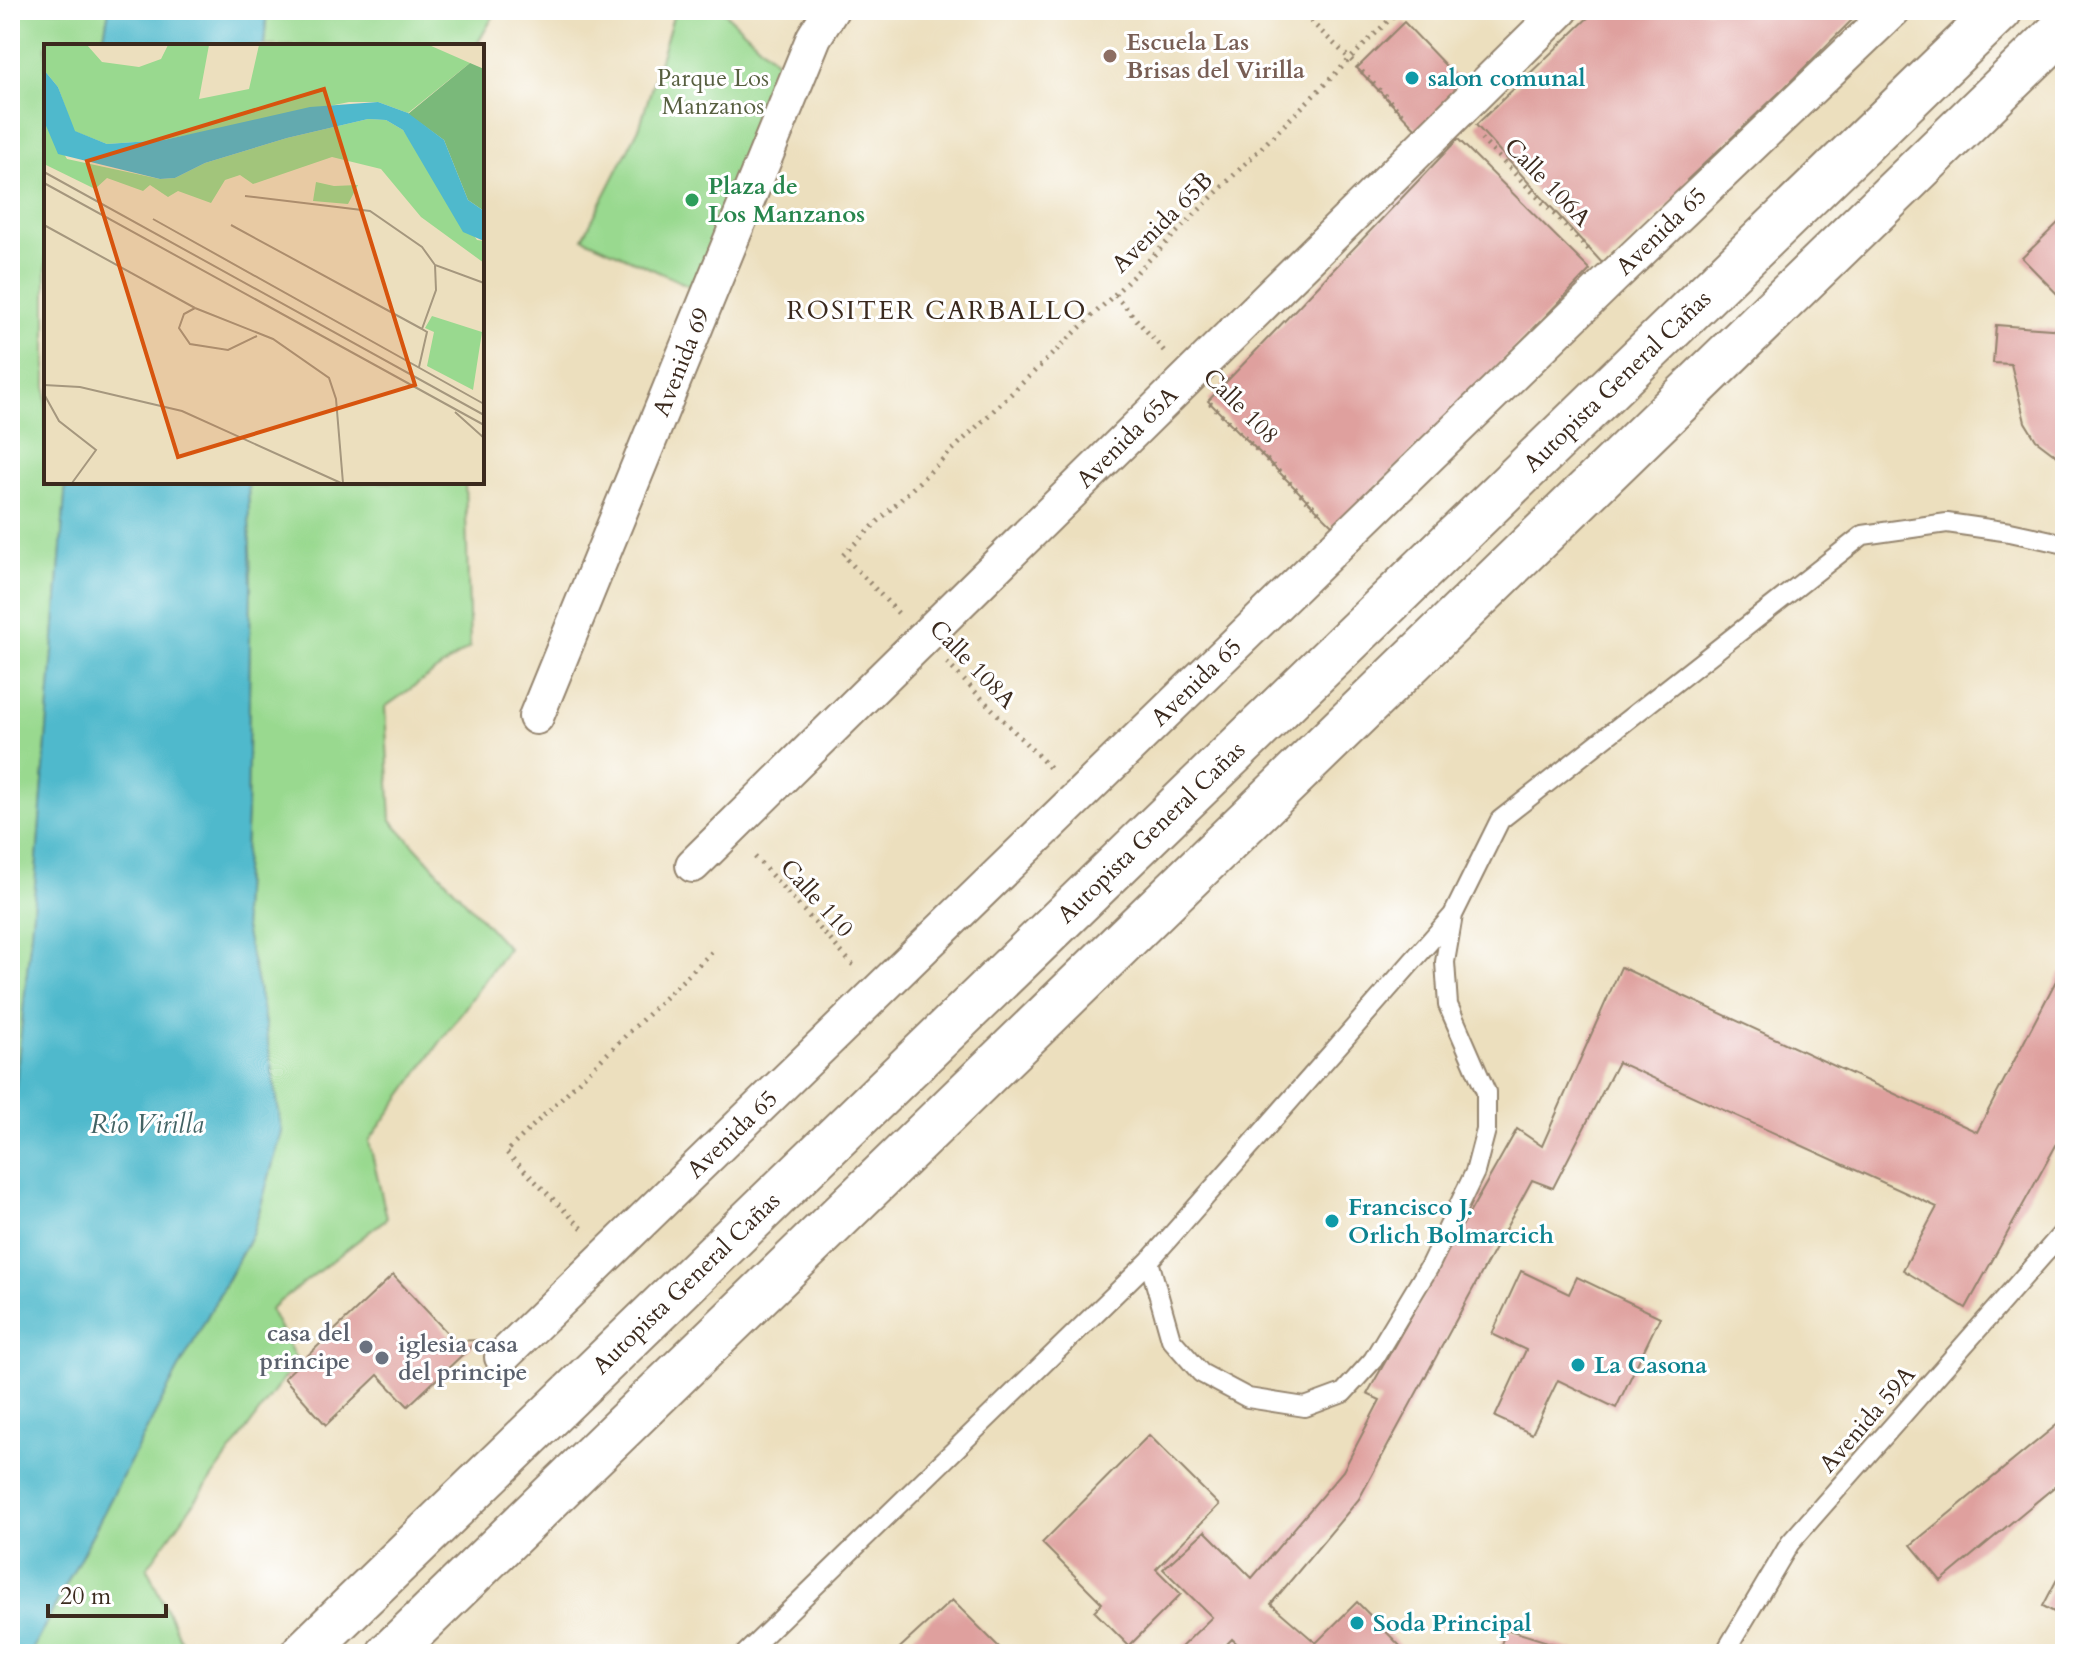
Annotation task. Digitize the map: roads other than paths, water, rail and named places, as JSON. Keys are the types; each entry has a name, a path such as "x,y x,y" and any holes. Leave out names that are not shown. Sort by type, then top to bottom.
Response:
{"highway":[{"name":"Autopista General Cañas","path":"303,1654 2000,10"},
{"path":"389,1654 2065,27"}],"street":[{"name":"Avenida 69","path":"536,717 814,37 831,10"},
{"name":"Avenida 65A","path":"693,865 1561,10"},
{"name":"Avenida 65","path":"502,1357 1613,277 1893,10"}],"lane":[{"path":"745,1654 1149,1261 1453,915 1500,820 1863,535 1947,523 2065,544"},
{"path":"1149,1261 1171,1339 1201,1373 1248,1398 1305,1407 1343,1393 1373,1360 1429,1267 1475,1172 1486,1130 1486,1092 1448,1005 1445,962 1453,915"},
{"name":"Avenida 59A","path":"1724,1654 1790,1543 2065,1230"}],"water":[{"path":"109,10 267,10 264,44 102,44"},
{"name":"Río Virilla","path":"66,484 248,484 251,584 242,914 263,1012 282,1132 253,1232 30,1654 10,1654 10,1142 33,912"}],"place":[{"name":"Escuela Las Brisas del Virilla","path":"1110,56"},
{"name":"salon comunal","path":"1412,78"},
{"name":"Plaza de Los Manzanos","path":"692,200"},
{"name":"Francisco J. Orlich Bolmarcich","path":"1332,1221"},
{"name":"casa del principe","path":"366,1347"},
{"name":"iglesia casa del principe","path":"382,1358"},
{"name":"La Casona","path":"1578,1365"},
{"name":"Soda Principal","path":"1357,1623"}],"district":[{"name":"ROSITER CARBALLO","path":"937,310"}],"park label":[{"name":"Parque Los Manzanos","path":"713,92"}]}
